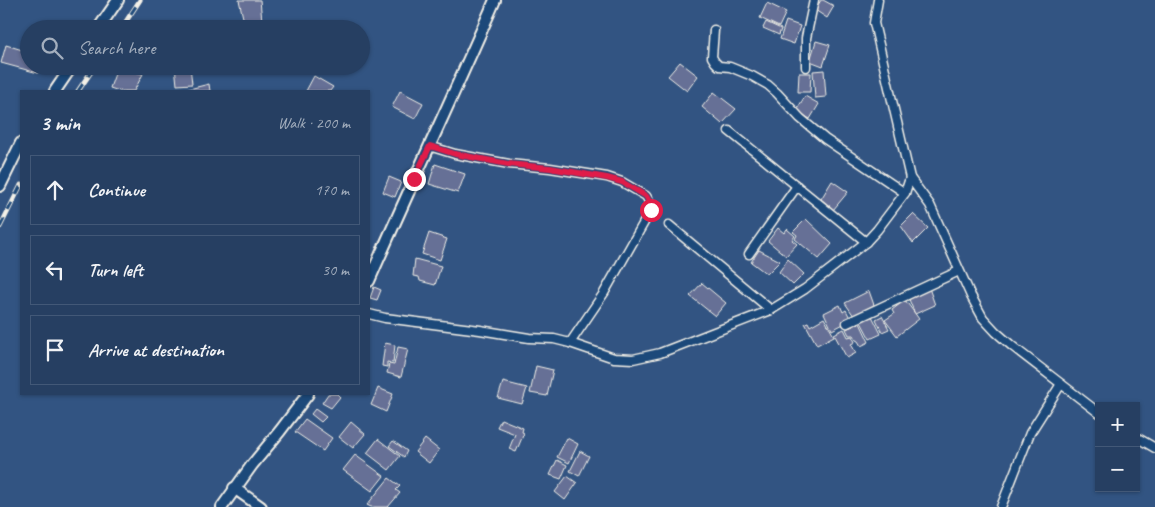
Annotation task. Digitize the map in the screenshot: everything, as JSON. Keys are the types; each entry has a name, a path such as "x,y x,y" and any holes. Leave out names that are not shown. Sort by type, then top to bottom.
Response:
{"street":[{"path":"104,20 118,0"},
{"path":"370,279 495,0"},
{"path":"806,67 806,38 814,0"},
{"path":"876,0 874,23 877,40 910,178 930,205 971,296 984,318 1012,346 1095,410"},
{"path":"714,30 712,56 714,62 719,66 752,76 768,86 800,118 825,139 905,193"},
{"path":"56,90 66,75"},
{"path":"729,131 866,242"},
{"path":"0,186 20,145"},
{"path":"430,146 455,154 508,164 550,168 607,178 622,182 646,196 651,210 604,293 570,343"},
{"path":"370,314 519,337 554,339 614,358 634,359 660,353 771,310 805,289 866,242 905,193 910,178"},
{"path":"749,254 798,186"},
{"path":"669,225 771,310"},
{"path":"847,323 959,271"},
{"path":"1001,507 1030,434 1061,384"},
{"path":"222,507 234,488 307,395"},
{"path":"1140,440 1155,448"},
{"path":"234,488 261,507"}],"building":[{"path":"239,0 260,0 262,20 244,20"},
{"path":"821,0 834,6 827,18 815,10"},
{"path":"767,3 786,12 779,27 760,18"},
{"path":"786,21 800,26 794,44 780,39"},
{"path":"766,22 781,29 779,35 763,28"},
{"path":"816,41 830,45 823,66 810,61"},
{"path":"6,45 20,49 20,68 1,63"},
{"path":"680,62 698,76 687,91 668,76"},
{"path":"824,70 826,97 815,98 813,71"},
{"path":"799,73 811,73 810,92 798,92"},
{"path":"115,75 142,75 135,90 116,90 110,88"},
{"path":"176,75 191,75 192,84 177,85"},
{"path":"314,76 333,87 331,90 307,90"},
{"path":"209,84 210,90 185,90"},
{"path":"400,91 423,103 415,119 392,107"},
{"path":"714,92 736,109 722,124 702,107"},
{"path":"805,96 819,104 810,119 796,111"},
{"path":"435,164 465,174 458,193 429,184"},
{"path":"389,177 401,182 395,197 383,192"},
{"path":"832,181 848,192 833,210 821,199"},
{"path":"913,214 928,228 913,243 901,226"},
{"path":"806,219 832,244 819,259 795,239 797,235 793,232"},
{"path":"778,228 784,233 787,229 795,236 792,240 797,244 786,256 768,241"},
{"path":"429,233 447,239 440,260 422,254"},
{"path":"759,250 780,261 767,274 751,262"},
{"path":"415,259 441,266 435,285 420,281 419,277 413,276"},
{"path":"788,259 804,274 793,285 779,272"},
{"path":"702,283 726,303 715,316 690,296"},
{"path":"374,287 381,290 377,300 370,298"},
{"path":"929,288 935,305 915,314 908,297"},
{"path":"869,291 874,305 854,316 845,303"},
{"path":"905,300 919,319 897,336 885,320 894,314 892,310"},
{"path":"840,305 843,312 846,310 851,320 832,330 824,313"},
{"path":"872,316 881,334 870,339 861,322"},
{"path":"882,316 889,329 882,332 876,319"},
{"path":"824,318 834,336 817,345 805,323 808,322 810,326"},
{"path":"860,323 869,342 861,346 853,335 849,335 846,329"},
{"path":"844,329 848,337 852,336 855,342 851,344 856,353 847,358 834,334"},
{"path":"385,343 395,345 393,363 387,362 387,367 382,366"},
{"path":"398,347 408,349 401,377 387,373 389,364 394,365"},
{"path":"536,366 553,370 547,396 530,393"},
{"path":"503,382 527,388 522,404 498,398"},
{"path":"378,388 393,394 386,412 371,405"},
{"path":"327,395 338,395 340,397 331,408 322,403"},
{"path":"315,409 326,417 321,422 311,414"},
{"path":"305,419 332,438 323,451 295,432"},
{"path":"501,419 523,428 522,432 524,433 516,452 509,449 515,434 497,427"},
{"path":"351,422 365,434 353,448 339,437"},
{"path":"567,438 578,444 569,463 557,457"},
{"path":"378,439 400,456 389,470 367,453"},
{"path":"425,439 439,450 429,463 415,452"},
{"path":"393,441 407,451 404,457 389,446"},
{"path":"580,451 589,456 579,476 570,471"},
{"path":"355,455 384,476 372,491 343,470"},
{"path":"557,460 567,465 561,479 550,475"},
{"path":"567,476 577,483 565,500 555,492"},
{"path":"389,478 400,486 396,490 400,493 388,507 371,507 367,505"}],"railway":[{"path":"127,20 140,0"},
{"path":"79,90 89,75"},
{"path":"0,227 20,187"}],"route":[{"path":"414,179 430,146 455,154 508,164 550,168 622,182 646,196 651,210"}]}
